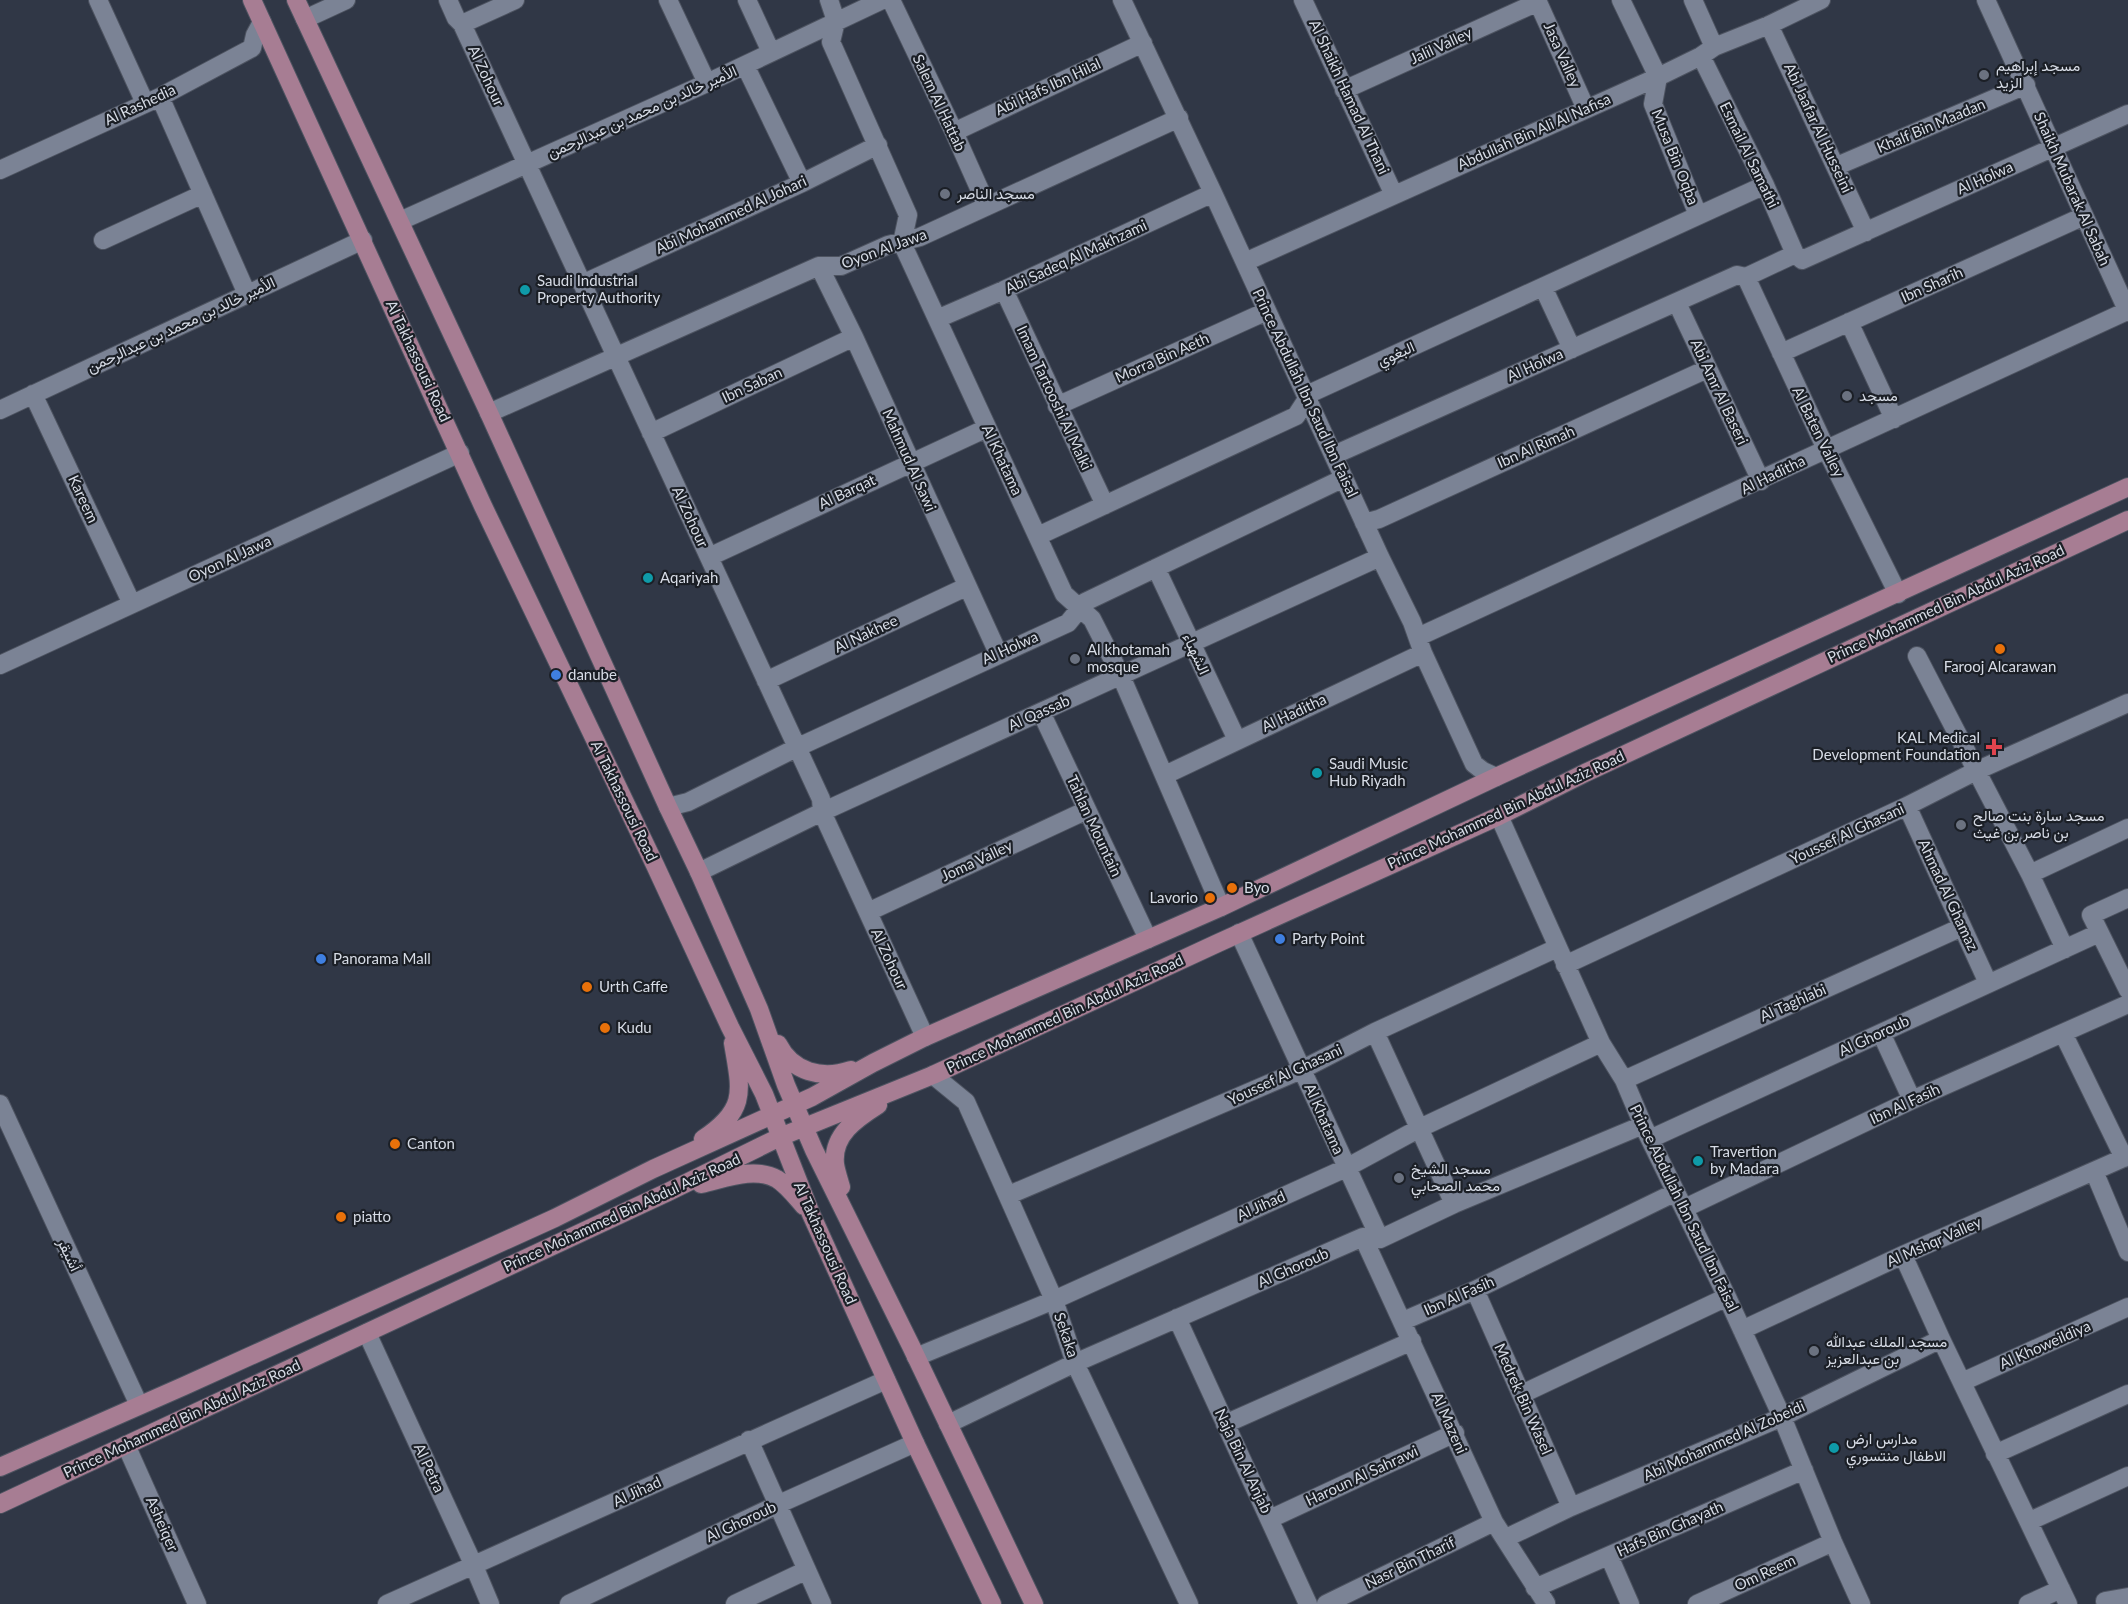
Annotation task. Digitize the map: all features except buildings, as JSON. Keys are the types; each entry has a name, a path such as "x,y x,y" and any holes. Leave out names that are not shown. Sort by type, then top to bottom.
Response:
{"main road":[{"name":"Al Takhassousi Road","path":"252,0 488,516 752,1069 811,1214 915,1443 992,1604"},
{"name":"Al Takhassousi Road","path":"296,0 489,413 699,872 759,1009 778,1064 804,1127 1034,1604"},
{"name":"Prince Mohammed Bin Abdul Aziz Road","path":"0,1467 555,1218 653,1169 812,1097 925,1037 1221,907 1496,777 2128,487"},
{"name":"Prince Mohammed Bin Abdul Aziz Road","path":"0,1504 668,1192 780,1137 933,1075 1499,816 1607,763 2128,520"},
{"path":"759,1009 787,1059 801,1069 810,1073 831,1074 842,1073 873,1063"},
{"path":"653,1169 705,1138 732,1114 738,1092 738,1077 730,1027"},
{"path":"873,1063 864,1077 837,1096 838,1104 845,1105 880,1095"},
{"path":"752,1069 778,1100 783,1102 786,1097 778,1064"},
{"path":"851,1224 835,1163 841,1136 859,1117 905,1087"},
{"path":"668,1192 740,1174 768,1175 783,1183 811,1214"},
{"path":"300,1334 313,1358"}],"street":[{"path":"98,0 203,195 247,294"},
{"path":"305,19 346,0"},
{"name":"Al Zohour","path":"448,0 456,18 462,24 821,799 822,812 925,1037"},
{"path":"462,24 515,0"},
{"path":"668,0 707,83"},
{"path":"747,0 771,52"},
{"path":"829,0 836,21 831,42 908,215 902,243"},
{"name":"الأمير خالد بن محمد بن عبدالرحمن","path":"400,221 707,83 882,0"},
{"name":"Salem Al Hattab","path":"891,0 987,206"},
{"name":"Prince Abdullah Ibn Saud Ibn Faisal","path":"1122,0 1179,118 1474,764 1496,777"},
{"path":"1621,0 1658,77"},
{"name":"Esmail Al Samathi","path":"1693,0 1708,52 1795,254"},
{"name":"Abdullah Bin Ali Al Nafisa","path":"1245,262 1658,77 1821,0"},
{"name":"Shaikh Mubarak Al Sabah","path":"1986,0 2128,312"},
{"name":"Jalil Valley","path":"1344,90 1538,1"},
{"name":"Jasa Valley","path":"1538,1 1586,109"},
{"name":"Al Shaikh Hamad Al Thani","path":"1311,2 1344,90 1394,195"},
{"name":"Al Rashedia","path":"0,170 152,100 252,48 255,35 262,22"},
{"name":"Abi Jaafar Al Husseini","path":"1769,25 1866,232"},
{"name":"Abi Hafs Ibn Hilal","path":"954,132 1143,43"},
{"path":"745,65 802,183"},
{"name":"Musa Bin Oqba","path":"1658,77 1653,104 1698,215"},
{"name":"Khalf Bin Maadan","path":"1837,166 2026,85"},
{"name":"Al Holwa","path":"1334,455 1741,276 1795,254 1802,260 2128,114"},
{"name":"Oyon Al Jawa","path":"489,413 819,266 841,266 888,245 920,237 1179,118"},
{"name":"Abi Mohammed Al Johari","path":"582,284 802,183 878,145"},
{"name":"البغوي","path":"1038,536 1296,416 1311,393 1765,185"},
{"name":"Abi Sadeq Al Makhzami","path":"937,319 1213,193"},
{"path":"103,240 203,195"},
{"name":"Ibn Sharih","path":"1780,353 2084,216"},
{"name":"الأمير خالد بن محمد بن عبدالرحمن","path":"0,410 363,240"},
{"name":"Al Khatama","path":"902,243 1064,594 1092,619 1121,676 1221,907"},
{"name":"Mahmud Al Sawi","path":"819,266 998,653"},
{"name":"Al Baten Valley","path":"1741,276 1898,594"},
{"path":"1543,287 1572,349"},
{"name":"Imam Tartooshi Al Malki","path":"1004,290 1105,505"},
{"name":"Abi Amr Al Baseri","path":"1677,303 1761,481"},
{"name":"Morra Bin Aeth","path":"1057,406 1267,311"},
{"name":"Al Haditha","path":"1165,775 1421,645 1826,449 2128,312"},
{"path":"1849,322 1894,419"},
{"name":"Ibn Saban","path":"651,433 854,338"},
{"name":"Ibn Al Rimah","path":"1364,523 1378,519 1707,369"},
{"name":"Kareem","path":"33,394 132,604"},
{"name":"Al Barqat","path":"709,557 987,428"},
{"name":"Oyon Al Jawa","path":"0,665 460,453"},
{"name":"Al Holwa","path":"668,807 688,802 796,748 1068,622 1085,602 1344,478"},
{"name":"Al Qassab","path":"699,872 822,812 1380,557"},
{"name":"الشهباء","path":"1156,568 1237,740"},
{"name":"Al Nakhee","path":"766,681 966,587"},
{"path":"1917,656 2030,874 2065,949"},
{"name":"Youssef Al Ghasani","path":"1565,965 1907,806 1976,771 2128,703"},
{"name":"Tahlan Mountain","path":"1041,712 1148,939"},
{"name":"Ahmad Al Ghamaz","path":"1907,806 1988,983"},
{"name":"Joma Valley","path":"868,912 1087,810"},
{"name":"Prince Abdullah Ibn Saud Ibn Faisal","path":"1499,816 1601,1043 1624,1080 1646,1132 1727,1297 1782,1417 1861,1604"},
{"path":"2030,874 2128,828"},
{"path":"2128,898 2091,915 2128,990"},
{"name":"Al Taghlabi","path":"1624,1080 1962,927"},
{"name":"Al Khatama","path":"1239,933 1346,1168 1371,1238"},
{"name":"Al Ghoroub","path":"948,1424 1177,1318 1454,1203 1646,1132 1881,1033 2099,933"},
{"name":"Youssef Al Ghasani","path":"1009,1195 1301,1070 1375,1032 1557,948"},
{"name":"Ibn Al Fasih","path":"1685,1208 1912,1101 2128,1004"},
{"path":"1375,1032 1454,1203"},
{"path":"1881,1033 1912,1101"},
{"path":"2063,1033 2126,1157"},
{"name":"Al Jihad","path":"916,1357 1054,1300 1346,1168 1420,1128 1601,1043"},
{"name":"Sekaka","path":"933,1075 966,1102 1054,1300 1076,1363 1189,1604"},
{"name":"أشيقر","path":"0,1104 139,1405"},
{"name":"Al Mshqr Valley","path":"1742,1330 1903,1255 2126,1157"},
{"path":"2094,1171 2128,1252"},
{"name":"Ibn Al Fasih","path":"1403,1320 1475,1290 1676,1192"},
{"name":"Al Mazeni","path":"1371,1238 1412,1341 1494,1522 1542,1600"},
{"path":"1903,1255 2064,1597 2028,1604"},
{"name":"Medrek Bin Wasel","path":"1475,1290 1571,1507"},
{"path":"1522,1394 1727,1297"},
{"name":"Al Khoweildiya","path":"1962,1382 2128,1307"},
{"name":"Naja Bin Al Anjab","path":"1177,1318 1308,1604"},
{"name":"Al Petra","path":"367,1333 490,1604"},
{"name":"Abi Mohammed Al Zobeidi","path":"1506,1539 1571,1507 1782,1417 1941,1339"},
{"path":"1225,1424 1412,1341"},
{"name":"Al Jihad","path":"396,1602 749,1440 886,1380"},
{"path":"1995,1454 2128,1394"},
{"name":"Haroun Al Sahrawi","path":"1270,1520 1455,1433"},
{"path":"749,1440 822,1604"},
{"name":"Al Ghoroub","path":"569,1604 595,1598 779,1504 915,1443"},
{"name":"Asheiqer","path":"126,1445 190,1602"},
{"name":"Hafs Bin Ghayath","path":"1542,1600 1609,1556 1804,1470"},
{"path":"2030,1521 2128,1476"},
{"name":"Nasr Bin Tharif","path":"1326,1604 1494,1522"},
{"name":"Om Reem","path":"1697,1604 1833,1542"},
{"path":"1609,1556 1630,1604"},
{"path":"735,1604 807,1570"},
{"path":"2105,1600 2128,1598"}],"place":[{"name":"مسجد إبراهيم الزيد","path":"1984,75"},
{"name":"مسجد الناصر","path":"945,194"},
{"name":"Saudi Industrial Property Authority","path":"525,290"},
{"name":"مسجد","path":"1847,396"},
{"name":"Aqariyah","path":"648,578"},
{"name":"Farooj Alcarawan","path":"2000,649"},
{"name":"Al khotamah mosque","path":"1075,659"},
{"name":"danube","path":"556,675"},
{"name":"KAL Medical Development Foundation","path":"1994,747"},
{"name":"Saudi Music Hub Riyadh","path":"1317,773"},
{"name":"مسجد سارة بنت صالح بن ناصر بن غيث","path":"1961,825"},
{"name":"Byo","path":"1232,888"},
{"name":"Lavorio","path":"1210,898"},
{"name":"Party Point","path":"1280,939"},
{"name":"Panorama Mall","path":"321,959"},
{"name":"Urth Caffe","path":"587,987"},
{"name":"Kudu","path":"605,1028"},
{"name":"Canton","path":"395,1144"},
{"name":"Travertion by Madara","path":"1698,1161"},
{"name":"مسجد الشيخ محمد الصحابي","path":"1399,1178"},
{"name":"piatto","path":"341,1217"},
{"name":"مسجد الملك عبدالله بن عبدالعزيز","path":"1814,1351"},
{"name":"مدارس ارض الاطفال منتسوري","path":"1834,1448"}]}
